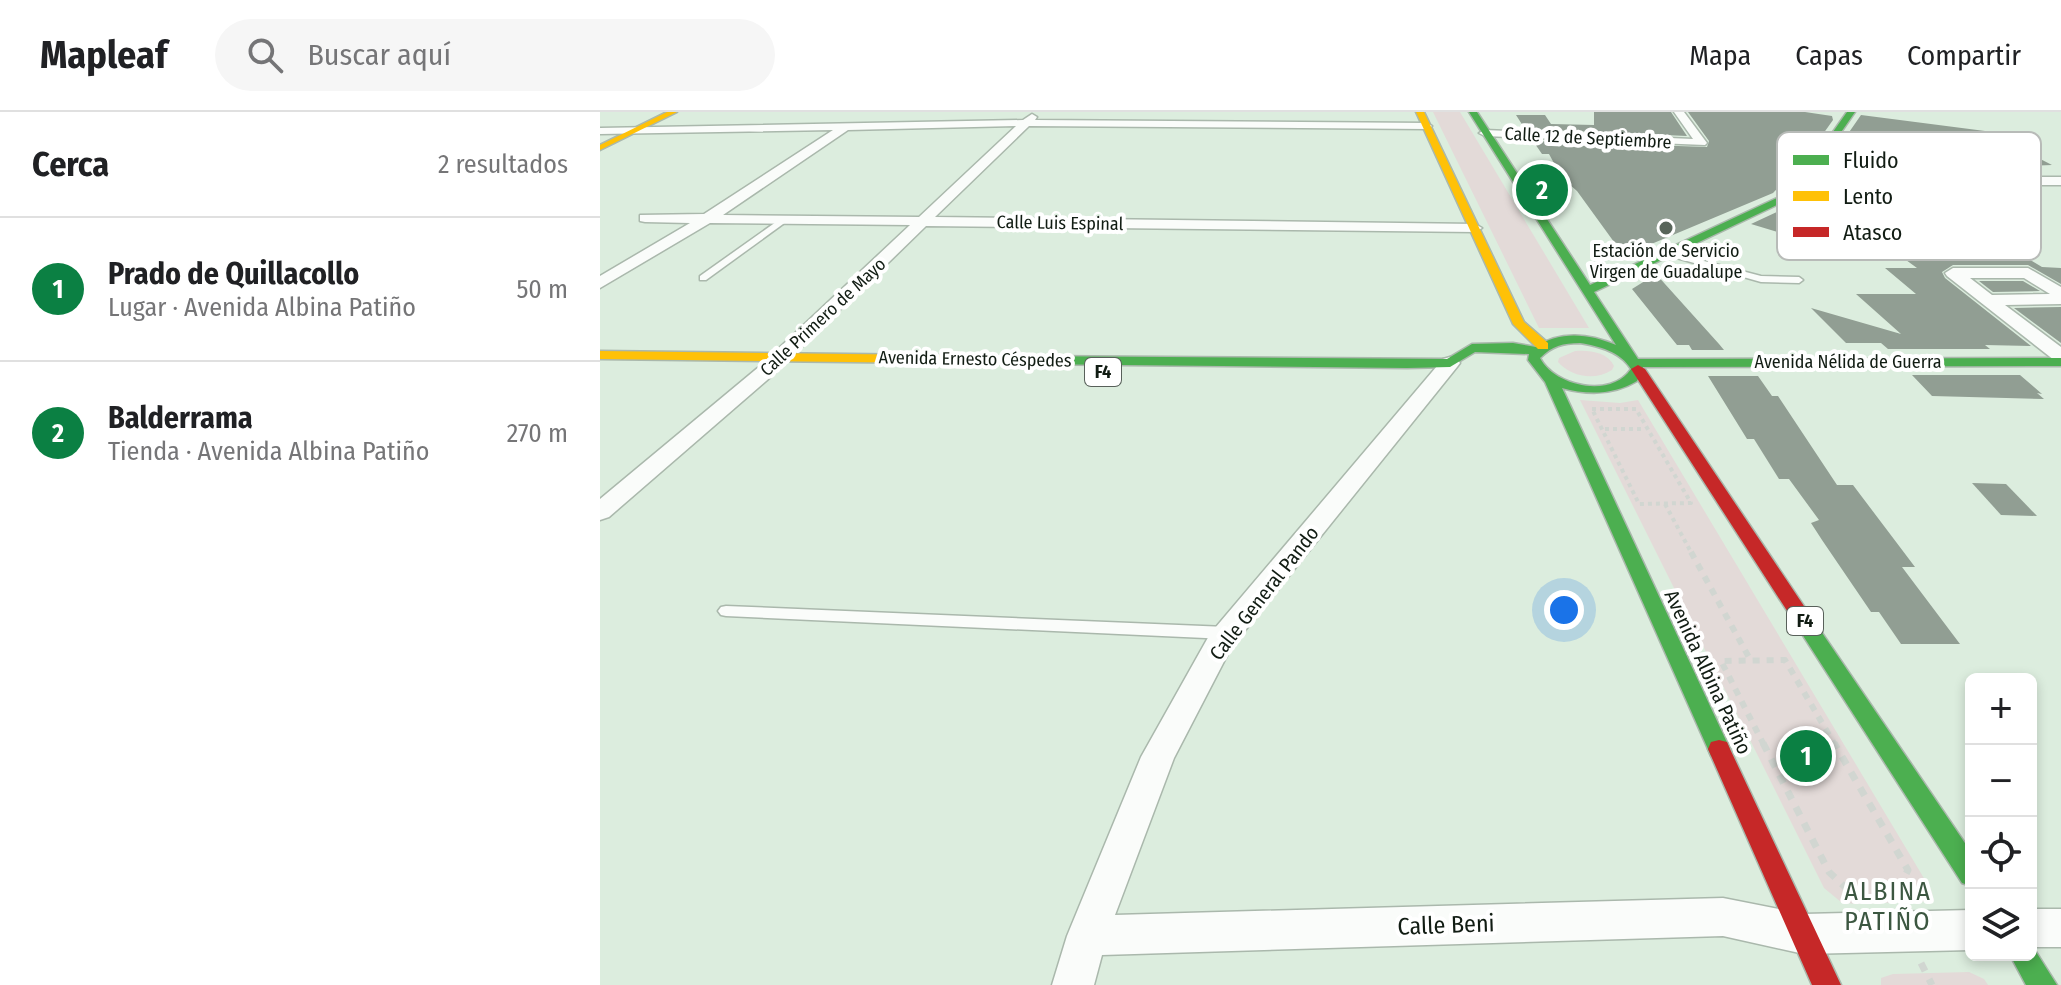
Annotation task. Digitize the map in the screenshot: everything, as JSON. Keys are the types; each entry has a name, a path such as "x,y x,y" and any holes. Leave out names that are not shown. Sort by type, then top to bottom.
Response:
{"main road":[{"path":"600,148 673,112"},
{"name":"F4","path":"1473,112 1965,865"},
{"path":"1835,132 1851,112"},
{"path":"1424,119 1519,324 1540,348"},
{"path":"1589,290 1777,201"},
{"name":"F4","path":"1540,348 1566,340 1595,342 1635,363"},
{"name":"Avenida Ernesto Céspedes","path":"600,355 774,363 1451,370 1472,348 1540,348"},
{"name":"Avenida Albina Patiño","path":"1540,348 1533,357 1538,374 1827,985"},
{"name":"Avenida Nélida de Guerra","path":"1635,363 2061,359"},
{"name":"Avenida Ernesto Céspedes","path":"600,368 774,363"},
{"name":"F4","path":"1538,374 1574,386 1601,389 1632,380 1635,363"},
{"path":"2028,961 2043,985"}],"street":[{"path":"600,283 707,219 869,112"},
{"path":"1217,124 1221,112"},
{"name":"Calle 12 de Septiembre","path":"1485,133 1701,143 1679,112"},
{"path":"600,131 846,126 1032,118 1217,124 1424,119"},
{"name":"Calle Primero de Mayo","path":"600,512 774,363 1032,118"},
{"path":"2054,181 2061,187"},
{"name":"Calle Luis Espinal","path":"645,218 1475,228"},
{"path":"2061,297 2028,273 1953,273 2061,359"},
{"path":"1988,300 2061,297"},
{"name":"Calle General Pando","path":"1073,985 1087,936 1158,757 1228,633 1451,370"},
{"name":"Calle Beni","path":"1087,936 1723,917 1804,934 1965,930"},
{"path":"2037,928 2061,928"}],"lane":[{"path":"703,278 786,219"},
{"path":"1669,253 1761,279 1799,280"},
{"path":"726,611 1228,633"}],"path":[{"path":"1592,409 1636,409 1691,503 1639,504 1602,429 1592,409"},
{"path":"1602,429 1648,429"},
{"path":"1665,504 1751,661"},
{"path":"1785,660 1908,870 1901,883 1845,887 1829,872 1721,661 1751,661 1785,660"},
{"path":"1921,962 1932,985"}],"shaded area":[{"path":"1433,112 1460,112 1589,328 1539,328"},
{"path":"1575,351 1598,353 1614,366 1598,376 1576,374 1558,362 1559,358"},
{"path":"1580,400 1620,403 1638,400 1931,890 1934,901 1855,904 1841,902 1824,888"},
{"path":"1969,972 1984,979 1988,985 1881,985 1881,978 1893,974"}],"building":[{"path":"1594,112 1671,112 1687,136 1525,129 1516,115 1545,115 1551,124 1594,125"},
{"path":"1688,112 1805,112 1832,116 1833,120 1824,132 1777,132 1777,189 1773,193 1637,250 1614,242 1577,191 1562,178 1549,154 1542,154 1533,141 1707,147 1709,141"},
{"path":"1861,115 1987,132 1849,132"},
{"path":"1777,212 1777,232 1751,224"},
{"path":"1906,260 2030,260 2042,267 2061,268 2061,284 2028,265 1953,265 1942,272 1945,278 2031,346 1888,349 1881,343 1846,343 1811,308 1901,334 1856,294 1916,294 1885,268 1917,268"},
{"path":"1656,274 1724,350 1692,350 1689,345 1677,345 1632,289"},
{"path":"1979,281 2023,281 2040,291 1993,292"},
{"path":"2061,307 2061,343 2014,308"},
{"path":"1912,375 2020,375 2044,399 1932,396"},
{"path":"1708,376 1758,376 1772,396 1778,396 1837,485 1853,485 1915,567 1902,567 1960,644 1901,644 1879,612 1871,612 1811,523 1819,520 1789,479 1779,479 1754,439 1747,439"},
{"path":"1972,483 2006,484 2037,516 2001,515"}],"traffic: fast":[{"path":"1473,112 1638,369 1623,384 1597,389 1557,382 1539,369 1533,357 1543,347 1567,339 1593,341 1630,357"},
{"path":"1837,132 1851,112"},
{"path":"1589,290 1777,201"},
{"path":"1023,360 1407,364 1450,363 1472,348 1513,347 1536,351"},
{"path":"1636,363 2061,362"},
{"path":"1550,378 1719,749"},
{"path":"1809,629 1965,865"},
{"path":"2028,961 2043,985"}],"traffic: slow":[{"path":"600,148 673,112"},
{"path":"1420,112 1519,324 1543,346"},
{"path":"600,355 1023,360"}],"traffic: jam":[{"path":"1638,369 1809,629"},
{"path":"1719,749 1827,985"}],"place":[{"name":"Balderrama","path":"1542,190"},
{"name":"Estación de Servicio Virgen de Guadalupe","path":"1666,228"},
{"name":"Prado de Quillacollo","path":"1806,756"}],"district":[{"name":"ALBINA PATIÑO","path":"1888,906"}]}
